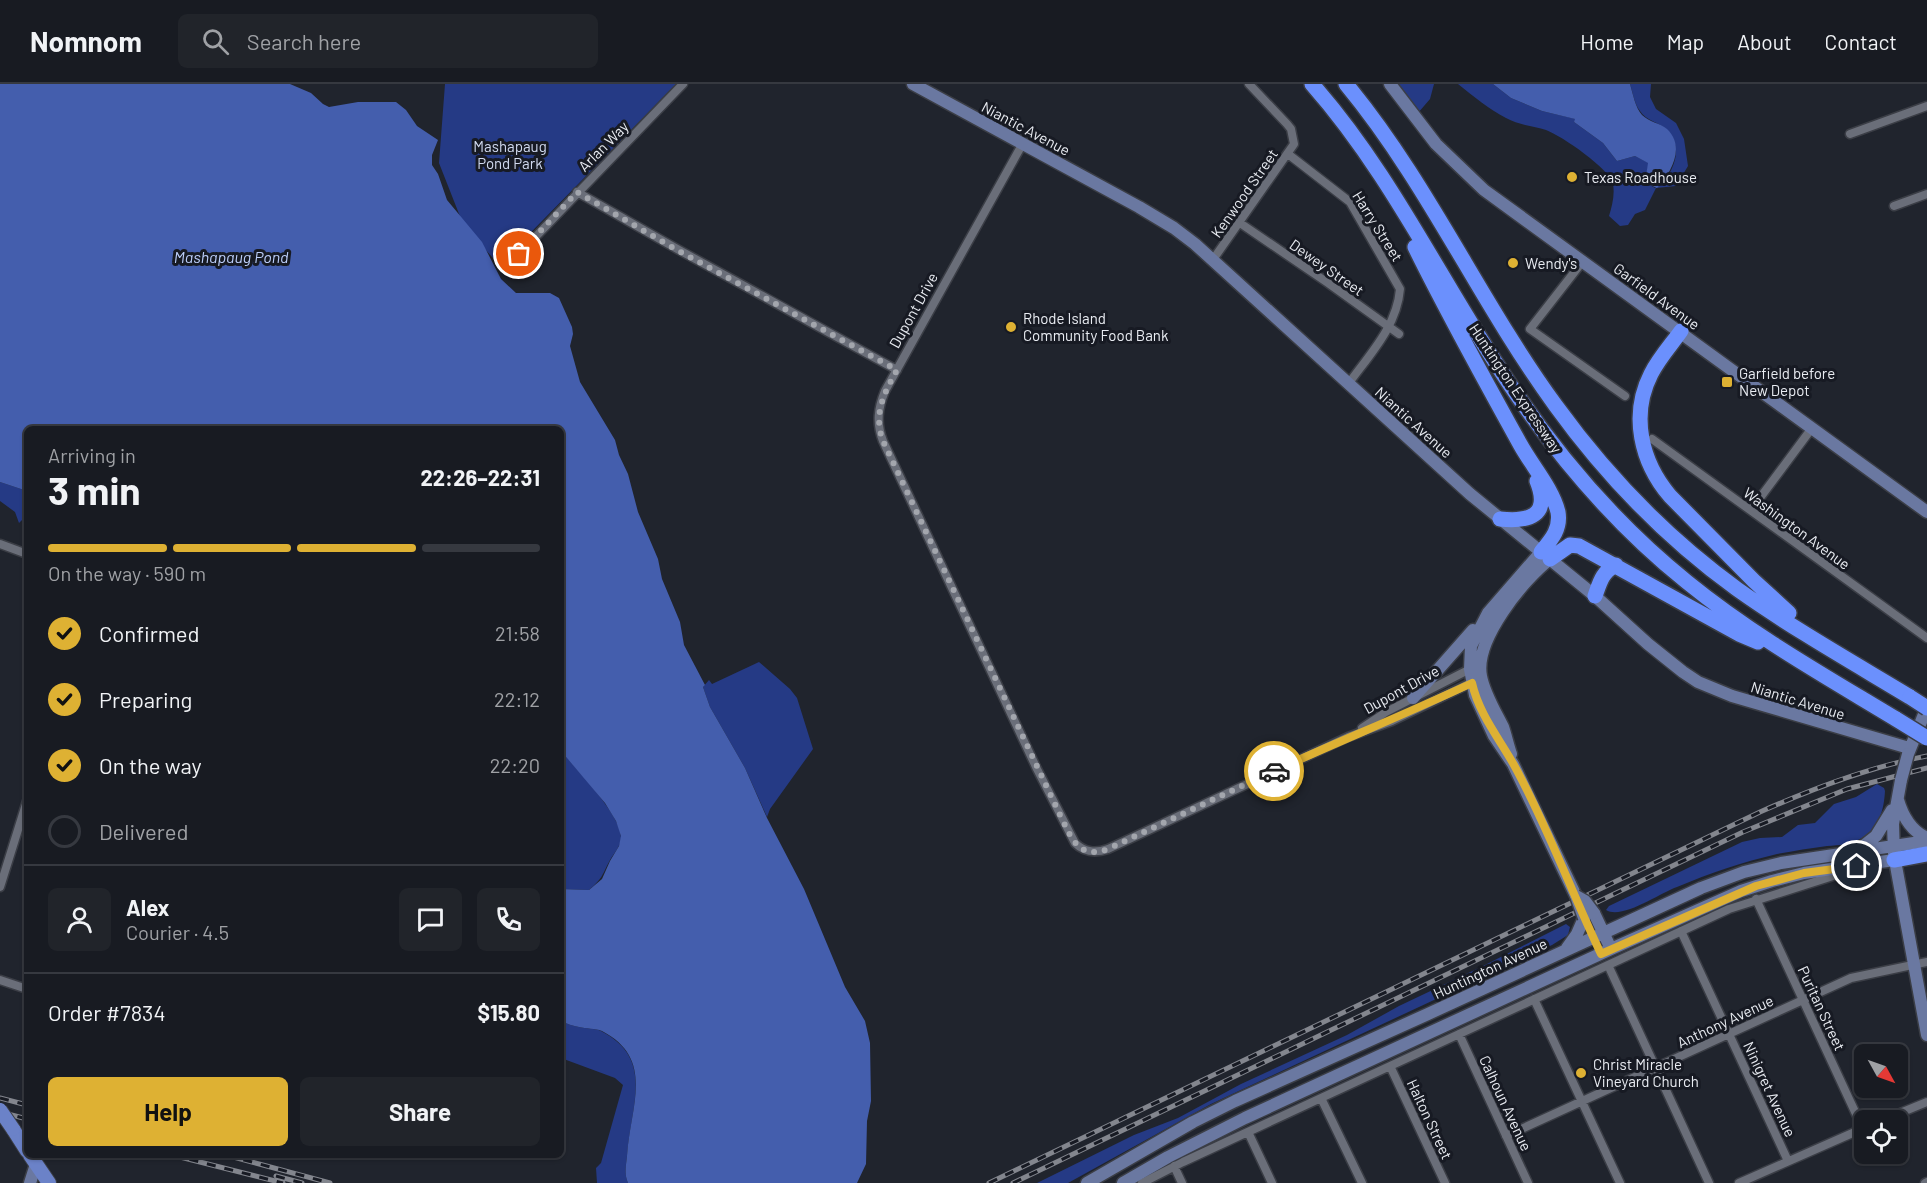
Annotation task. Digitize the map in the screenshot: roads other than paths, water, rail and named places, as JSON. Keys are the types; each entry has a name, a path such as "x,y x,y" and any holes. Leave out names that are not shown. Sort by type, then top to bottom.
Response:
{"highway":[{"name":"Huntington Expressway","path":"1312,84 1344,122 1381,174 1497,366 1534,420 1573,471 1617,518 1664,562 1714,603 1789,654 1927,738"},
{"name":"Huntington Expressway","path":"1346,84 1411,173 1537,379 1574,431 1602,464 1662,526 1736,588 1927,707"},
{"path":"1381,174 1448,313 1526,456 1550,493 1558,512 1558,524 1545,555"},
{"path":"1681,331 1653,369 1641,403 1641,440 1653,474 1670,496 1773,599 1871,674"},
{"path":"1500,519 1527,519 1535,514 1539,507 1541,492 1526,456"},
{"path":"1545,555 1567,546 1576,545 1739,634 1789,654"},
{"path":"1595,596 1602,576 1616,565"},
{"path":"1894,853 1927,854"}],"main road":[{"path":"0,1110 24,1146"},
{"path":"33,1160 49,1183"}],"street":[{"name":"Arlan Way","path":"519,254 683,84"},
{"name":"Niantic Avenue","path":"913,84 932,88 1023,143 1174,228 1500,519 1595,596 1683,672 1707,686 1909,751"},
{"name":"Kenwood Street","path":"1212,261 1294,144 1291,129 1249,84"},
{"name":"Garfield Avenue","path":"1390,84 1436,144 1464,173 1497,200 1681,331 1927,512"},
{"path":"1850,134 1927,106"},
{"name":"Dupont Drive","path":"1023,143 885,391 878,422 883,441 1047,788 1078,846 1091,852 1108,849 1348,737 1392,721 1476,681"},
{"name":"Harry Street","path":"1288,154 1350,202 1396,280 1400,289 1399,302 1389,327"},
{"path":"577,192 677,250 897,370"},
{"path":"1894,206 1927,194"},
{"name":"Dewey Street","path":"1240,223 1399,334"},
{"path":"1583,261 1530,329 1625,396"},
{"path":"1349,383 1389,327"},
{"path":"1751,510 1812,428"},
{"name":"Washington Avenue","path":"1652,439 1927,638"},
{"path":"0,544 24,553"},
{"path":"1413,698 1538,569 1545,555"},
{"path":"1494,614 1475,666 1476,681 1504,731 1513,764 1576,896 1585,901 1606,951"},
{"name":"Dupont Drive","path":"1348,737 1413,698 1475,666"},
{"path":"1927,707 1909,751 1893,824 1894,853 1927,1035"},
{"path":"1898,798 1908,824 1927,840"},
{"path":"1854,852 1876,836 1888,819 1898,798"},
{"path":"0,887 24,811"},
{"name":"Huntington Avenue","path":"1142,1183 1729,909 1871,864 1927,840"},
{"name":"Huntington Avenue","path":"1087,1183 1193,1122 1235,1101 1701,888 1738,874 1781,862 1854,852 1894,853"},
{"name":"Huntington Avenue","path":"1123,1183 1245,1118 1606,951 1763,883 1804,873 1871,864"},
{"name":"Puritan Street","path":"1756,899 1855,1110"},
{"path":"1564,951 1589,915"},
{"name":"Ninigret Avenue","path":"1682,931 1788,1161"},
{"name":"Anthony Avenue","path":"1506,1136 1855,977 1927,962"},
{"path":"1608,965 1709,1183"},
{"path":"0,980 24,988"},
{"path":"1534,999 1620,1183"},
{"name":"Calhoun Avenue","path":"1459,1034 1528,1183"},
{"name":"Halton Street","path":"1390,1066 1445,1183"},
{"path":"1321,1098 1362,1183"},
{"path":"1907,1110 1927,1102"},
{"path":"1248,1132 1272,1183"},
{"path":"1739,1183 1854,1133"},
{"path":"30,1183 33,1160"},
{"path":"1174,1167 1182,1183"}],"water":[{"name":"Mashapaug Pond","path":"0,84 290,84 311,93 329,107 358,102 396,102 406,110 417,126 438,140 432,155 432,165 438,174 447,200 482,242 501,279 516,293 550,293 559,298 572,327 570,346 580,382 615,440 628,474 638,512 658,559 662,579 680,622 684,645 705,685 703,687 710,707 745,768 767,818 804,889 845,987 865,1021 870,1043 871,1101 867,1121 866,1164 857,1183 628,1183 626,1167 636,1086 629,1055 619,1042 602,1031 564,1022 564,889 589,890 602,879 619,846 621,836 616,821 605,803 564,755 564,426 24,426 24,490 0,482"},
{"path":"1493,84 1630,84 1642,115 1667,129 1673,136 1676,152 1671,167 1657,188 1648,184 1646,176 1648,163 1635,156 1617,161 1603,143 1574,122 1575,119 1542,111 1511,98"}],"railway":[{"path":"989,1183 1760,812 1842,779 1927,756"},
{"path":"1013,1183 1743,832 1847,789 1927,768"},
{"path":"0,1098 24,1104"},
{"path":"0,1112 24,1118"},
{"path":"184,1158 283,1183"},
{"path":"237,1158 330,1183"},
{"path":"276,1176 302,1183"}],"place":[{"name":"Texas Roadhouse","path":"1572,177"},
{"name":"Wendy's","path":"1513,263"},
{"name":"Rhode Island Community Food Bank","path":"1011,327"},
{"name":"Garfield before New Depot","path":"1727,382"},
{"name":"Christ Miracle Vineyard Church","path":"1581,1073"}],"park label":[{"name":"Mashapaug Pond Park","path":"510,154"}]}
